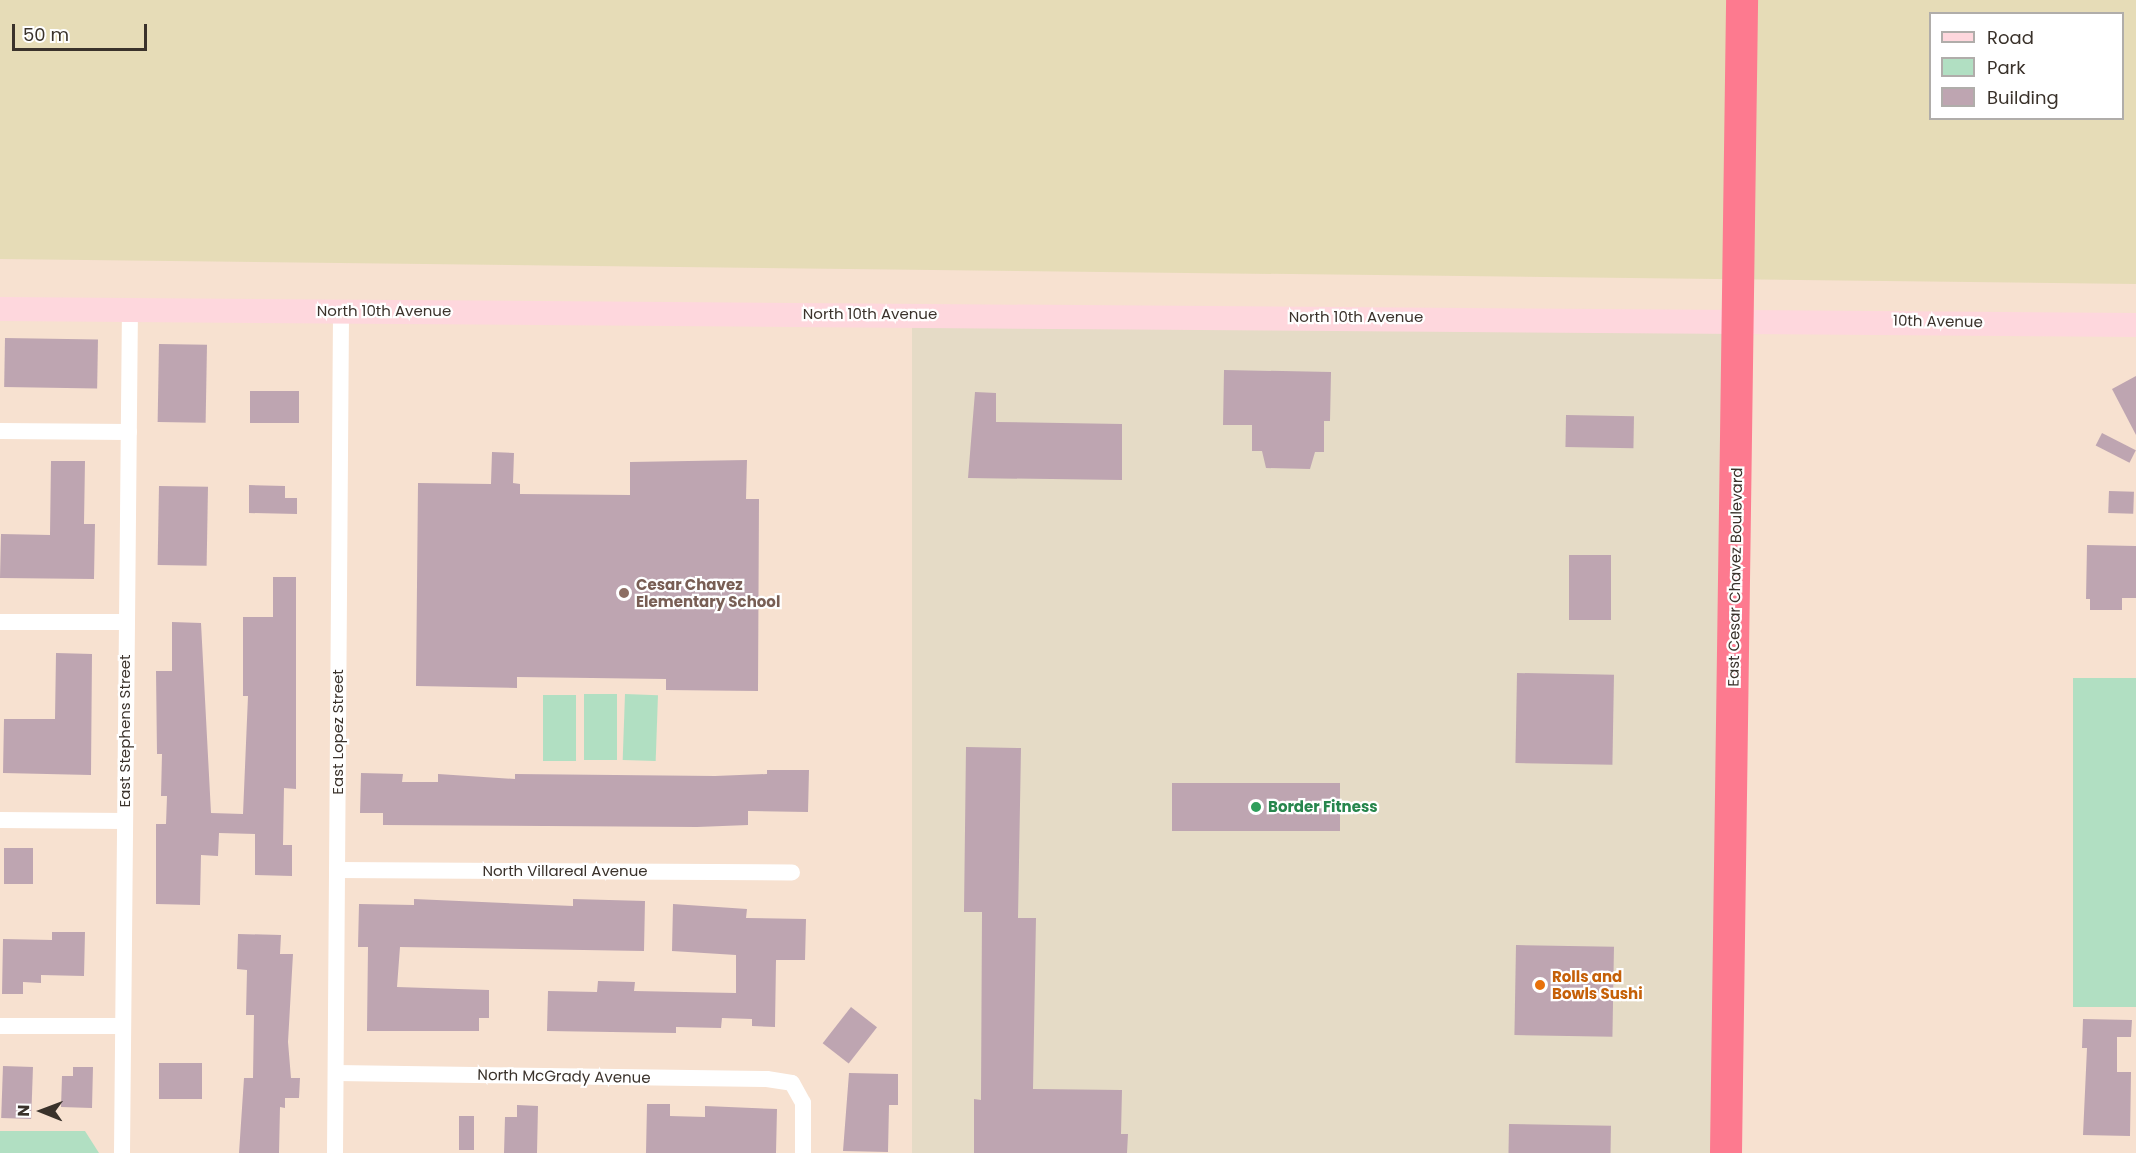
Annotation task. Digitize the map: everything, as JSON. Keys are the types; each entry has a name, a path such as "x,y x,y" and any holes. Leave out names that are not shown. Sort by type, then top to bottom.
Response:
{"highway":[{"name":"East Cesar Chavez Boulevard","path":"1726,1153 1740,318 1742,0"}],"main road":[{"name":"North 10th Avenue","path":"0,309 1740,318"},
{"name":"10th Avenue","path":"1740,318 2136,325"}],"street":[{"name":"East Stephens Street","path":"122,1153 130,309"},
{"name":"East Lopez Street","path":"335,1153 341,311"},
{"path":"0,431 129,432"},
{"path":"0,622 126,622"},
{"path":"0,820 125,821"},
{"name":"North Villareal Avenue","path":"337,870 792,872"},
{"path":"0,1026 123,1026"},
{"name":"North McGrady Avenue","path":"336,1073 766,1079 792,1083 803,1103 803,1153"}],"shaded area":[{"path":"912,314 1740,314 1740,1153 912,1153"}],"green space":[{"path":"2073,678 2136,678 2136,1007 2073,1007"},
{"path":"584,694 617,694 617,760 584,760"},
{"path":"625,694 658,695 656,761 623,760"},
{"path":"543,695 576,695 576,761 543,761"},
{"path":"0,1131 85,1131 99,1153 0,1153"}],"sand":[{"path":"0,0 2136,0 2136,284 0,259"}],"building":[{"path":"5,338 98,340 97,389 4,387"},
{"path":"159,344 207,345 206,423 158,422"},
{"path":"1224,370 1331,372 1330,421 1324,421 1324,452 1315,452 1310,469 1266,468 1262,451 1252,451 1252,425 1223,425"},
{"path":"2136,376 2136,435 2112,389"},
{"path":"250,391 299,391 299,423 250,423"},
{"path":"975,392 996,393 996,422 1122,424 1122,480 968,478"},
{"path":"1566,415 1634,416 1633,448 1565,447"},
{"path":"2102,433 2136,450 2130,463 2096,445"},
{"path":"492,452 514,453 513,483 520,484 520,494 630,495 630,462 747,460 746,499 759,499 758,691 666,690 666,679 517,677 517,688 416,686 418,483 491,484"},
{"path":"51,461 85,461 84,524 95,524 94,579 0,578 1,534 50,535"},
{"path":"249,485 285,486 285,498 297,498 297,514 249,513"},
{"path":"159,486 208,487 207,566 158,565"},
{"path":"2109,491 2134,492 2133,514 2108,513"},
{"path":"2087,545 2136,546 2136,598 2122,598 2122,610 2090,610 2090,599 2086,599"},
{"path":"1569,555 1611,555 1611,620 1569,620"},
{"path":"273,577 296,577 296,789 284,788 283,845 292,845 292,876 255,875 255,834 219,833 218,856 201,855 200,905 156,904 156,824 166,824 167,796 161,796 162,754 157,754 156,671 172,671 172,622 201,623 211,813 243,814 248,696 243,696 243,617 273,617"},
{"path":"56,653 92,654 91,775 3,773 4,719 55,719"},
{"path":"1517,673 1614,675 1612,765 1515,763"},
{"path":"966,747 1021,748 1018,918 1036,918 1033,1089 1122,1090 1121,1134 1128,1134 1127,1153 974,1153 974,1099 981,1100 982,912 964,912"},
{"path":"767,770 809,770 808,812 748,811 748,825 697,827 383,825 383,813 360,813 361,773 403,774 402,782 438,782 438,774 515,779 515,774 715,776 767,774"},
{"name":"Border Fitness","path":"1172,783 1340,783 1340,831 1172,831"},
{"path":"4,848 33,848 33,884 4,884"},
{"path":"414,899 573,906 573,899 645,901 644,951 400,947 397,987 489,990 489,1018 479,1018 479,1031 367,1031 368,947 358,947 359,904 414,905"},
{"path":"673,904 747,909 746,918 806,919 805,960 776,960 775,1027 752,1026 752,1019 722,1018 721,1028 676,1027 676,1033 547,1031 548,991 597,992 598,981 635,982 634,991 736,993 736,955 672,951"},
{"path":"52,932 85,932 84,976 41,975 41,983 23,982 23,994 2,994 3,939 52,940"},
{"path":"238,934 281,935 280,954 293,954 288,1042 291,1078 300,1078 299,1098 285,1098 285,1108 280,1107 279,1153 239,1153 244,1078 253,1078 254,1015 246,1015 247,970 237,969"},
{"path":"1516,945 1614,947 1612,1037 1514,1035"},
{"path":"851,1007 877,1027 849,1064 823,1043"},
{"path":"2083,1019 2132,1020 2131,1037 2117,1037 2117,1072 2131,1072 2130,1136 2083,1135 2087,1048 2082,1048"},
{"path":"159,1063 202,1063 202,1099 159,1099"},
{"path":"3,1066 33,1067 31,1119 1,1118"},
{"path":"73,1067 93,1067 92,1108 61,1107 62,1076 73,1076"},
{"path":"849,1073 898,1074 898,1105 889,1105 888,1152 843,1151"},
{"path":"647,1104 670,1104 670,1116 705,1117 705,1106 777,1109 776,1153 646,1153"},
{"path":"517,1105 538,1106 537,1153 504,1153 505,1117 517,1117"},
{"path":"459,1116 474,1116 474,1150 459,1150"},
{"path":"1509,1124 1611,1126 1611,1153 1508,1153"}],"place":[{"name":"Cesar Chavez Elementary School","path":"624,593"},
{"name":"Border Fitness","path":"1256,807"},
{"name":"Rolls and Bowls Sushi","path":"1540,985"}]}
